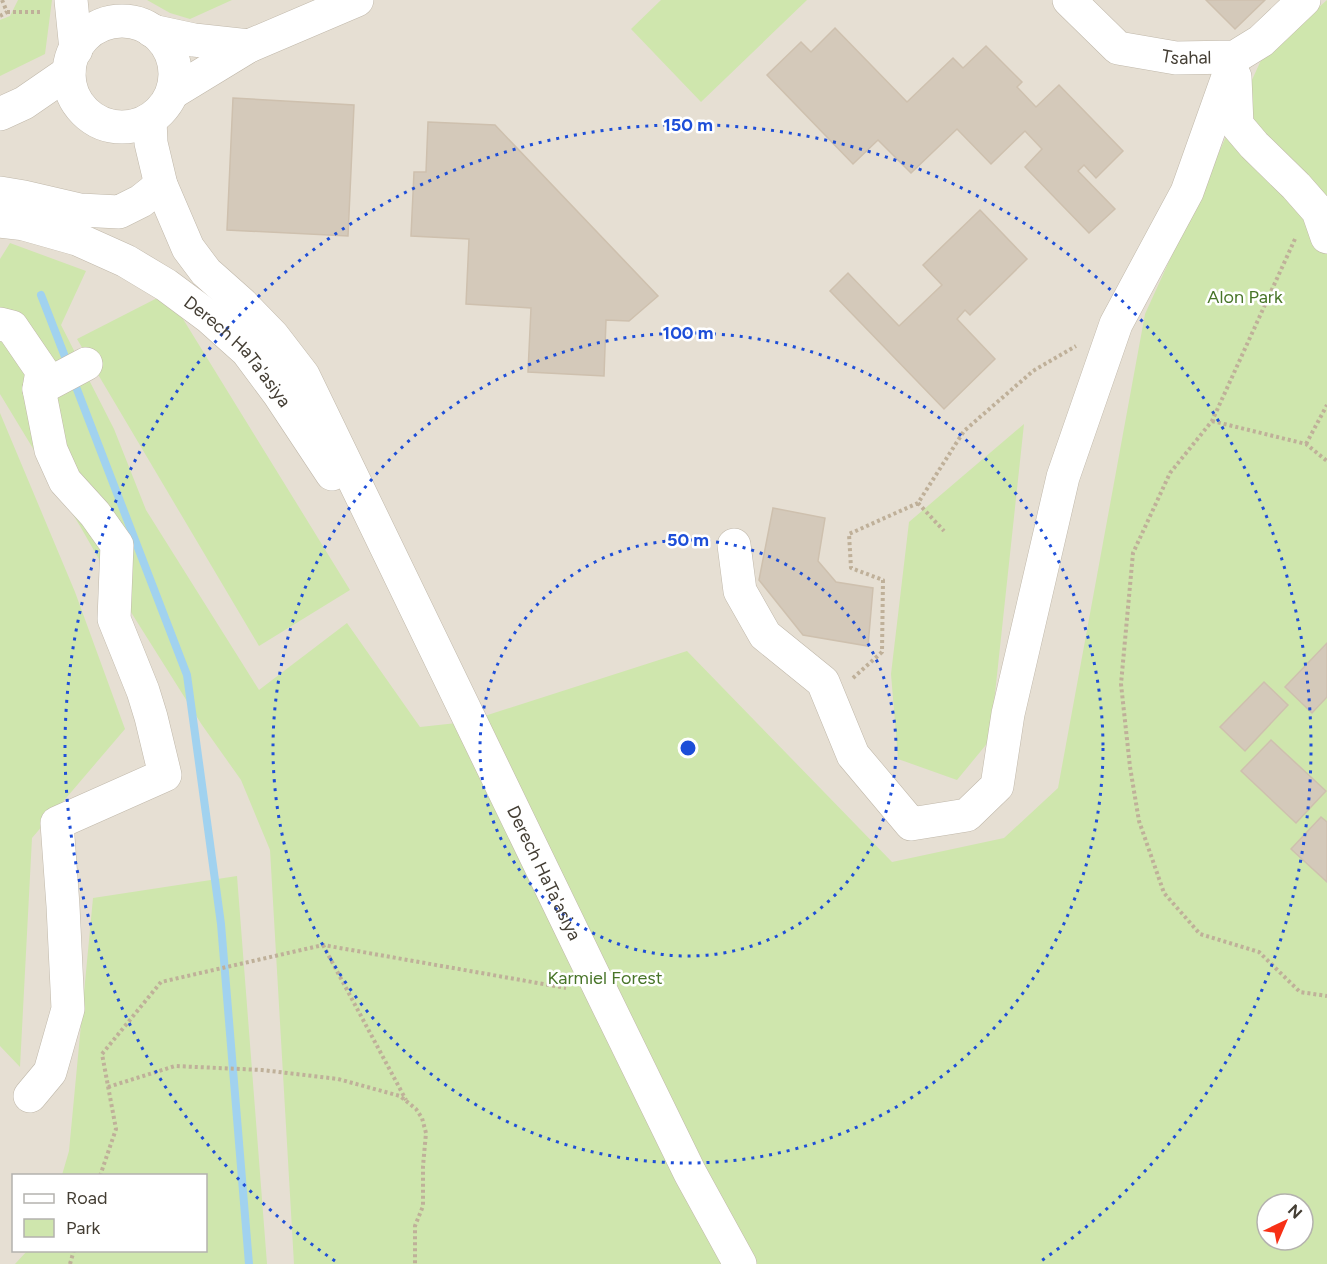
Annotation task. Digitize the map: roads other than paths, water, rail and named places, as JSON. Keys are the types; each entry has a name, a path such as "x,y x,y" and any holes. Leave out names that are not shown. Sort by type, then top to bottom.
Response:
{"street":[{"path":"61,6 73,61 71,88 78,103 88,116 103,124 118,128 135,126 150,120 163,109 175,83 175,68 171,52 161,38 112,0"},
{"path":"172,93 249,46 357,0"},
{"name":"Tsahal","path":"1069,0 1118,48 1176,58 1234,57 1262,41 1304,0"},
{"path":"0,114 24,103 73,61 83,39 97,27 114,22 131,22 194,40 249,46"},
{"path":"1234,57 1237,125 1318,211 1327,237"},
{"path":"734,545 740,591 765,635 823,682 853,755 911,824 967,815 997,786 1008,714 1063,477 1116,324 1187,192 1234,57"},
{"name":"Derech HaTa'asiya","path":"150,120 151,143 161,185 188,248 206,272 273,336 303,375 690,1173 740,1264"},
{"path":"8,200 80,210 119,212 141,201 161,185"},
{"name":"Derech HaTa'asiya","path":"0,221 24,224 77,239 116,257 166,285 209,316 247,351 279,394 399,575"},
{"path":"0,324 12,327 42,371 39,389 51,450 65,481 95,514 117,545 114,619 146,699 165,775 57,823 68,1009 50,1072 30,1096"},
{"path":"39,389 86,364"}],"waterway":[{"path":"41,295 69,367"},
{"path":"73,379 187,675 221,924 249,1264"}],"park label":[{"name":"Alon Park","path":"1245,297"},
{"name":"Karmiel Forest","path":"605,978"}]}
